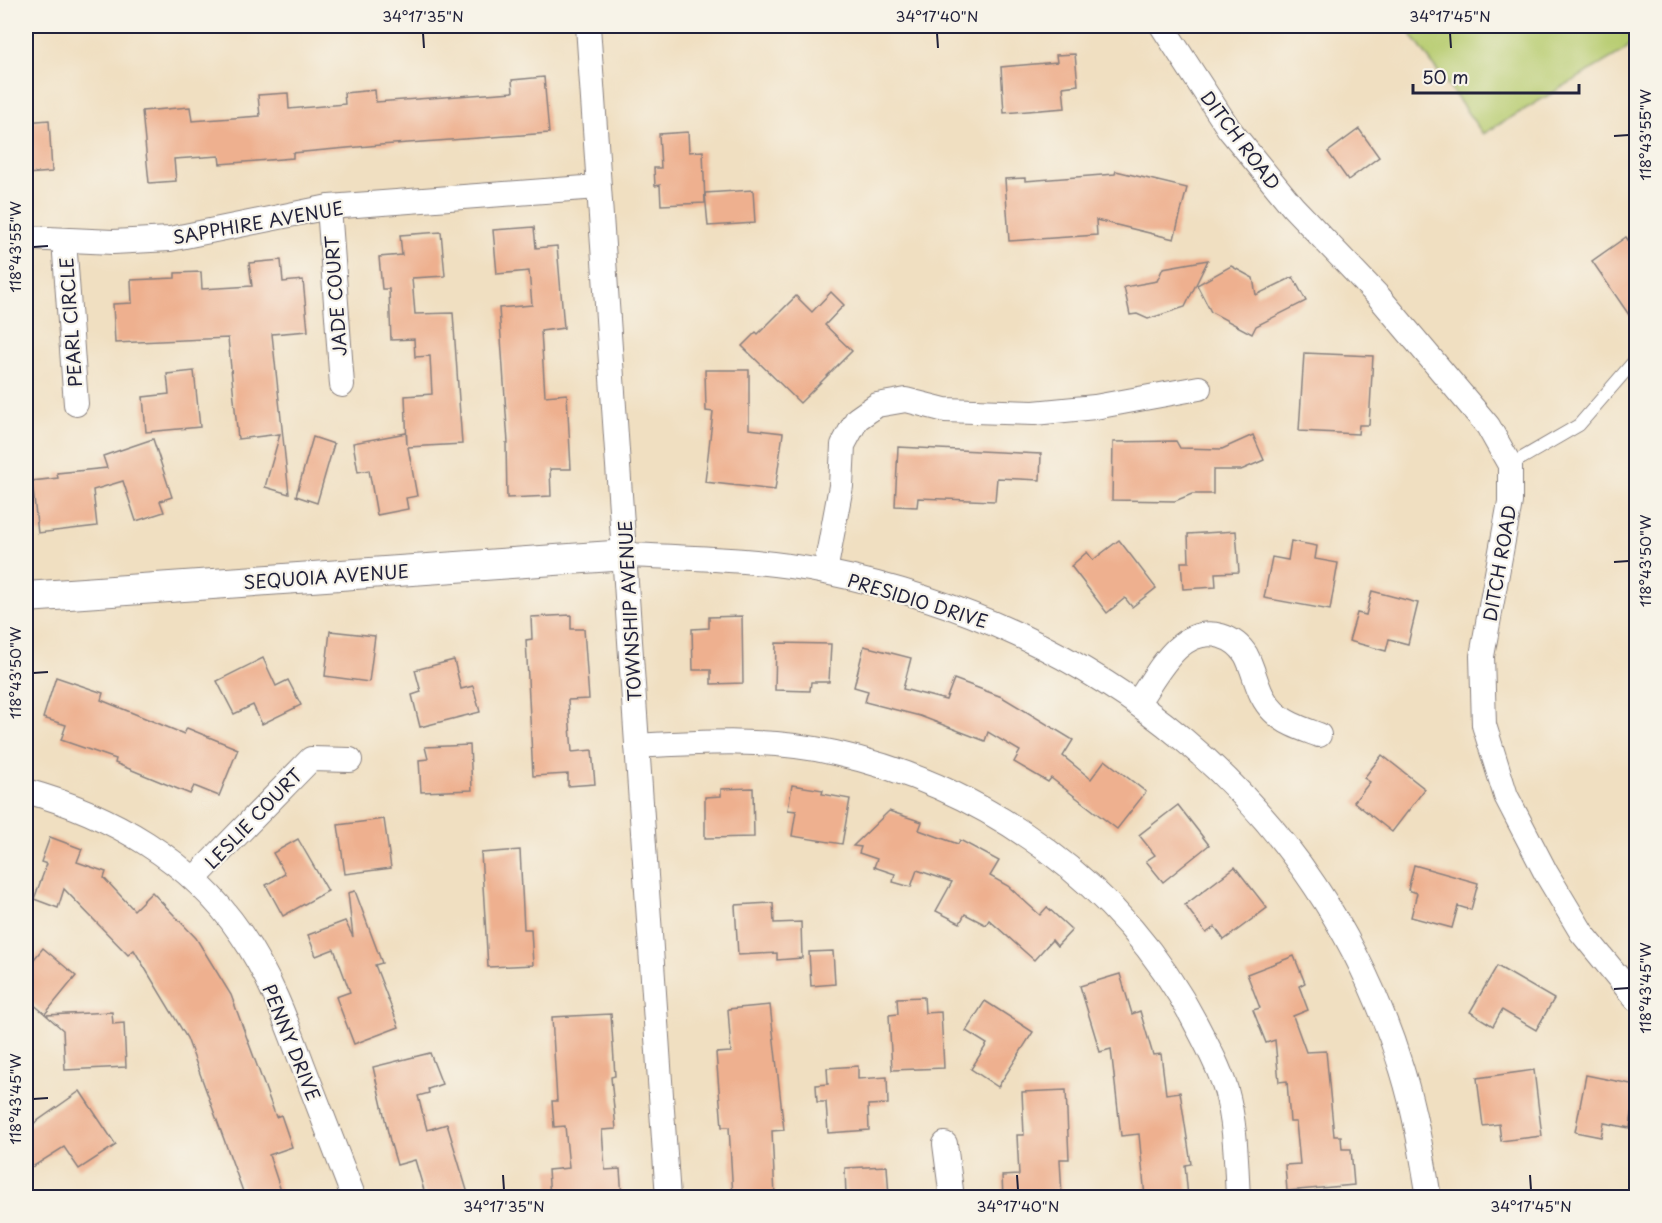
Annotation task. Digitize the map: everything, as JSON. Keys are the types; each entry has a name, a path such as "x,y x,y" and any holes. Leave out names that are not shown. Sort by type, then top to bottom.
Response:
{"street":[{"name":"TOWNSHIP AVENUE","path":"588,26 598,187 627,555 637,746 668,1197"},
{"name":"DITCH ROAD","path":"1162,26 1229,129 1293,207 1379,297 1488,426 1510,465 1510,502 1482,656 1484,725 1506,796 1546,873 1582,933 1636,999"},
{"name":"SAPPHIRE AVENUE","path":"26,238 113,243 170,238 329,207 598,187"},
{"name":"JADE COURT","path":"329,207 342,386"},
{"name":"PEARL CIRCLE","path":"64,240 76,404"},
{"path":"825,572 842,486 843,445 857,419 877,405 906,400 945,410 1034,412 1095,407 1199,388"},
{"name":"PRESIDIO DRIVE","path":"627,555 727,559 825,572 933,600 1004,627 1072,660 1138,702 1198,751 1254,807 1296,859 1343,931 1376,998 1402,1069 1420,1141 1428,1197"},
{"name":"SEQUOIA AVENUE","path":"26,597 627,555"},
{"path":"1138,702 1178,647 1193,635 1217,634 1229,638 1246,655 1256,685 1275,714 1287,723 1319,735"},
{"path":"637,746 723,741 774,743 835,753 903,772 965,798 1028,835 1085,881 1127,923 1155,957 1186,1004 1214,1058 1226,1090 1235,1134 1238,1197"},
{"name":"LESLIE COURT","path":"194,879 311,759 350,760"},
{"name":"PENNY DRIVE","path":"26,791 60,800 106,819 134,834 194,879 241,933 276,995 354,1197"},
{"path":"945,1144 952,1197"}],"lane":[{"path":"1510,465 1579,425 1636,359"}],"green space":[{"path":"1405,26 1636,26 1636,38 1625,50 1483,134"}],"building":[{"path":"1075,54 1078,85 1063,87 1065,108 1004,113 1001,67 1057,62 1056,55"},
{"path":"544,77 549,133 293,153 293,158 220,164 219,156 174,159 176,181 149,183 142,111 190,107 192,121 260,116 258,95 288,93 289,109 345,104 344,93 375,90 376,102 513,92 512,80"},
{"path":"49,120 52,172 26,174 26,122"},
{"path":"1359,129 1379,157 1348,180 1328,152"},
{"path":"688,132 689,152 703,151 705,203 661,205 660,185 655,186 654,168 661,168 659,134"},
{"path":"1116,171 1187,188 1174,239 1096,220 1097,235 1009,241 1005,179 1025,178 1025,181 1115,174"},
{"path":"753,190 755,223 708,226 705,193"},
{"path":"534,227 536,248 557,246 564,328 541,331 545,396 567,394 571,469 550,469 551,496 507,498 506,443 508,443 499,308 532,305 529,271 497,274 493,230"},
{"path":"441,232 445,276 412,278 415,314 453,313 462,444 408,447 417,496 406,498 408,509 377,515 369,470 358,472 353,443 406,433 407,445 405,396 432,394 430,356 415,357 414,339 391,340 389,289 382,289 379,257 402,255 400,235"},
{"path":"1626,237 1636,251 1636,325 1592,261"},
{"path":"281,260 283,282 303,280 308,331 272,334 289,494 265,487 280,434 238,439 228,338 115,343 113,304 132,303 131,280 175,278 175,273 201,272 202,289 252,286 249,263"},
{"path":"1208,260 1185,307 1148,319 1137,314 1130,315 1124,287 1157,281 1163,268"},
{"path":"1231,266 1253,278 1256,295 1293,277 1306,301 1256,326 1252,334 1211,312 1197,285"},
{"path":"831,292 844,305 825,325 852,351 800,403 742,346 756,332 758,334 796,296 812,312"},
{"path":"1304,353 1373,356 1369,425 1359,425 1358,434 1299,431"},
{"path":"705,370 749,370 749,429 783,433 775,490 705,482 713,412 706,411"},
{"path":"194,371 200,427 146,432 143,397 169,394 167,374"},
{"path":"1253,435 1264,460 1241,470 1213,470 1213,494 1192,494 1175,501 1112,500 1113,442 1176,441 1180,448 1222,449"},
{"path":"313,437 334,444 317,503 296,496"},
{"path":"153,439 172,497 160,501 164,512 136,521 123,481 93,490 97,526 38,533 32,481 58,478 57,473 107,468 103,456"},
{"path":"898,447 1041,454 1040,480 997,478 995,501 918,498 917,507 895,506"},
{"path":"1236,531 1239,572 1215,573 1216,587 1183,589 1181,562 1189,562 1188,534"},
{"path":"1119,540 1156,588 1132,607 1125,598 1107,613 1071,566 1087,552 1093,560"},
{"path":"1291,541 1317,546 1315,559 1338,563 1330,610 1264,598 1272,557 1288,560"},
{"path":"1372,591 1418,603 1408,644 1389,639 1386,651 1349,641 1357,613 1366,615"},
{"path":"571,615 571,629 584,629 589,699 568,700 572,752 592,750 595,784 568,786 568,774 533,776 526,640 532,639 531,617"},
{"path":"742,616 743,683 711,684 711,670 693,670 692,629 709,628 709,617"},
{"path":"330,631 375,636 369,682 325,676"},
{"path":"776,643 831,644 829,682 811,682 810,691 775,690"},
{"path":"864,646 911,658 903,689 946,700 954,679 1002,697 1073,740 1063,756 1091,779 1105,760 1146,792 1117,829 1051,778 1048,782 1014,762 1020,751 988,732 985,741 920,716 865,702 868,691 854,687"},
{"path":"263,658 276,686 288,680 301,705 262,724 253,705 234,714 217,681"},
{"path":"454,660 461,689 473,686 480,712 420,727 412,695 421,692 415,670"},
{"path":"56,677 103,693 101,700 184,734 187,728 238,749 219,796 194,786 190,794 115,763 116,759 61,740 66,725 43,718"},
{"path":"470,745 472,790 421,792 419,760 428,759 425,747"},
{"path":"1382,755 1425,789 1392,832 1354,802 1370,782 1364,778"},
{"path":"792,785 823,790 822,794 850,799 842,844 792,836 796,811 788,810"},
{"path":"753,788 754,837 705,838 705,797 721,796 721,789"},
{"path":"1178,805 1209,845 1163,882 1146,861 1155,855 1139,835"},
{"path":"889,811 922,822 919,830 958,844 960,840 999,861 990,876 1008,886 1040,915 1047,907 1072,930 1057,946 1052,940 1034,960 989,920 986,925 965,914 960,923 936,911 952,882 917,870 911,887 893,882 895,874 874,867 877,859 859,853 861,847 853,846"},
{"path":"384,819 391,868 345,874 338,825"},
{"path":"50,837 82,849 77,862 106,872 104,878 134,910 152,892 196,938 231,995 276,1117 281,1115 292,1147 269,1155 283,1197 245,1197 187,1038 134,950 128,955 64,889 58,908 34,899 47,864 41,862"},
{"path":"298,839 328,891 283,916 266,885 285,874 273,853"},
{"path":"520,850 524,929 531,929 533,965 488,967 481,853"},
{"path":"1414,865 1478,883 1471,910 1458,906 1452,928 1411,917 1417,893 1408,890"},
{"path":"1235,867 1267,908 1224,940 1215,927 1206,933 1185,905"},
{"path":"355,891 382,963 375,965 399,1027 354,1044 336,997 350,992 334,949 316,956 308,935 345,921 353,937 348,893"},
{"path":"773,903 774,923 801,922 802,958 777,960 777,953 738,955 735,905"},
{"path":"43,948 76,976 45,1014 26,998 26,969"},
{"path":"833,951 835,984 811,986 809,952"},
{"path":"1294,956 1305,983 1299,986 1308,1010 1293,1016 1306,1052 1326,1051 1334,1136 1341,1136 1342,1149 1351,1149 1354,1185 1287,1191 1285,1165 1300,1164 1296,1122 1290,1122 1287,1081 1279,1082 1275,1040 1266,1043 1253,1010 1260,1008 1247,974"},
{"path":"1497,966 1554,999 1536,1030 1502,1010 1493,1026 1470,1012"},
{"path":"1120,974 1132,1014 1140,1011 1153,1055 1161,1054 1166,1094 1180,1092 1191,1164 1185,1165 1188,1197 1145,1197 1139,1134 1121,1136 1111,1049 1100,1052 1080,986"},
{"path":"924,997 925,1013 941,1012 944,1068 892,1070 889,1015 898,1014 897,998"},
{"path":"985,1001 1033,1032 998,1087 971,1069 987,1044 966,1031"},
{"path":"770,1005 784,1130 772,1131 775,1197 733,1197 729,1127 722,1127 716,1053 731,1052 728,1009"},
{"path":"112,1012 113,1024 124,1023 126,1067 65,1070 63,1030 46,1015"},
{"path":"611,1014 615,1076 611,1077 616,1129 602,1130 605,1170 620,1169 622,1197 550,1197 548,1170 569,1168 565,1126 554,1127 552,1101 557,1101 552,1017"},
{"path":"430,1053 442,1084 428,1089 429,1093 418,1096 427,1130 447,1124 469,1197 426,1197 415,1160 397,1165 390,1141 373,1067"},
{"path":"858,1066 858,1079 887,1077 888,1104 868,1105 869,1130 828,1133 826,1102 817,1102 816,1085 828,1084 827,1068"},
{"path":"1534,1070 1542,1136 1501,1141 1499,1124 1483,1126 1477,1078"},
{"path":"1586,1075 1636,1085 1630,1128 1604,1123 1601,1137 1575,1132"},
{"path":"1066,1090 1069,1159 1060,1159 1062,1197 1003,1197 1002,1176 1019,1175 1017,1135 1024,1135 1022,1092"},
{"path":"80,1091 116,1145 79,1169 64,1147 26,1171 26,1129"},
{"path":"887,1166 889,1197 846,1197 845,1168"}]}
